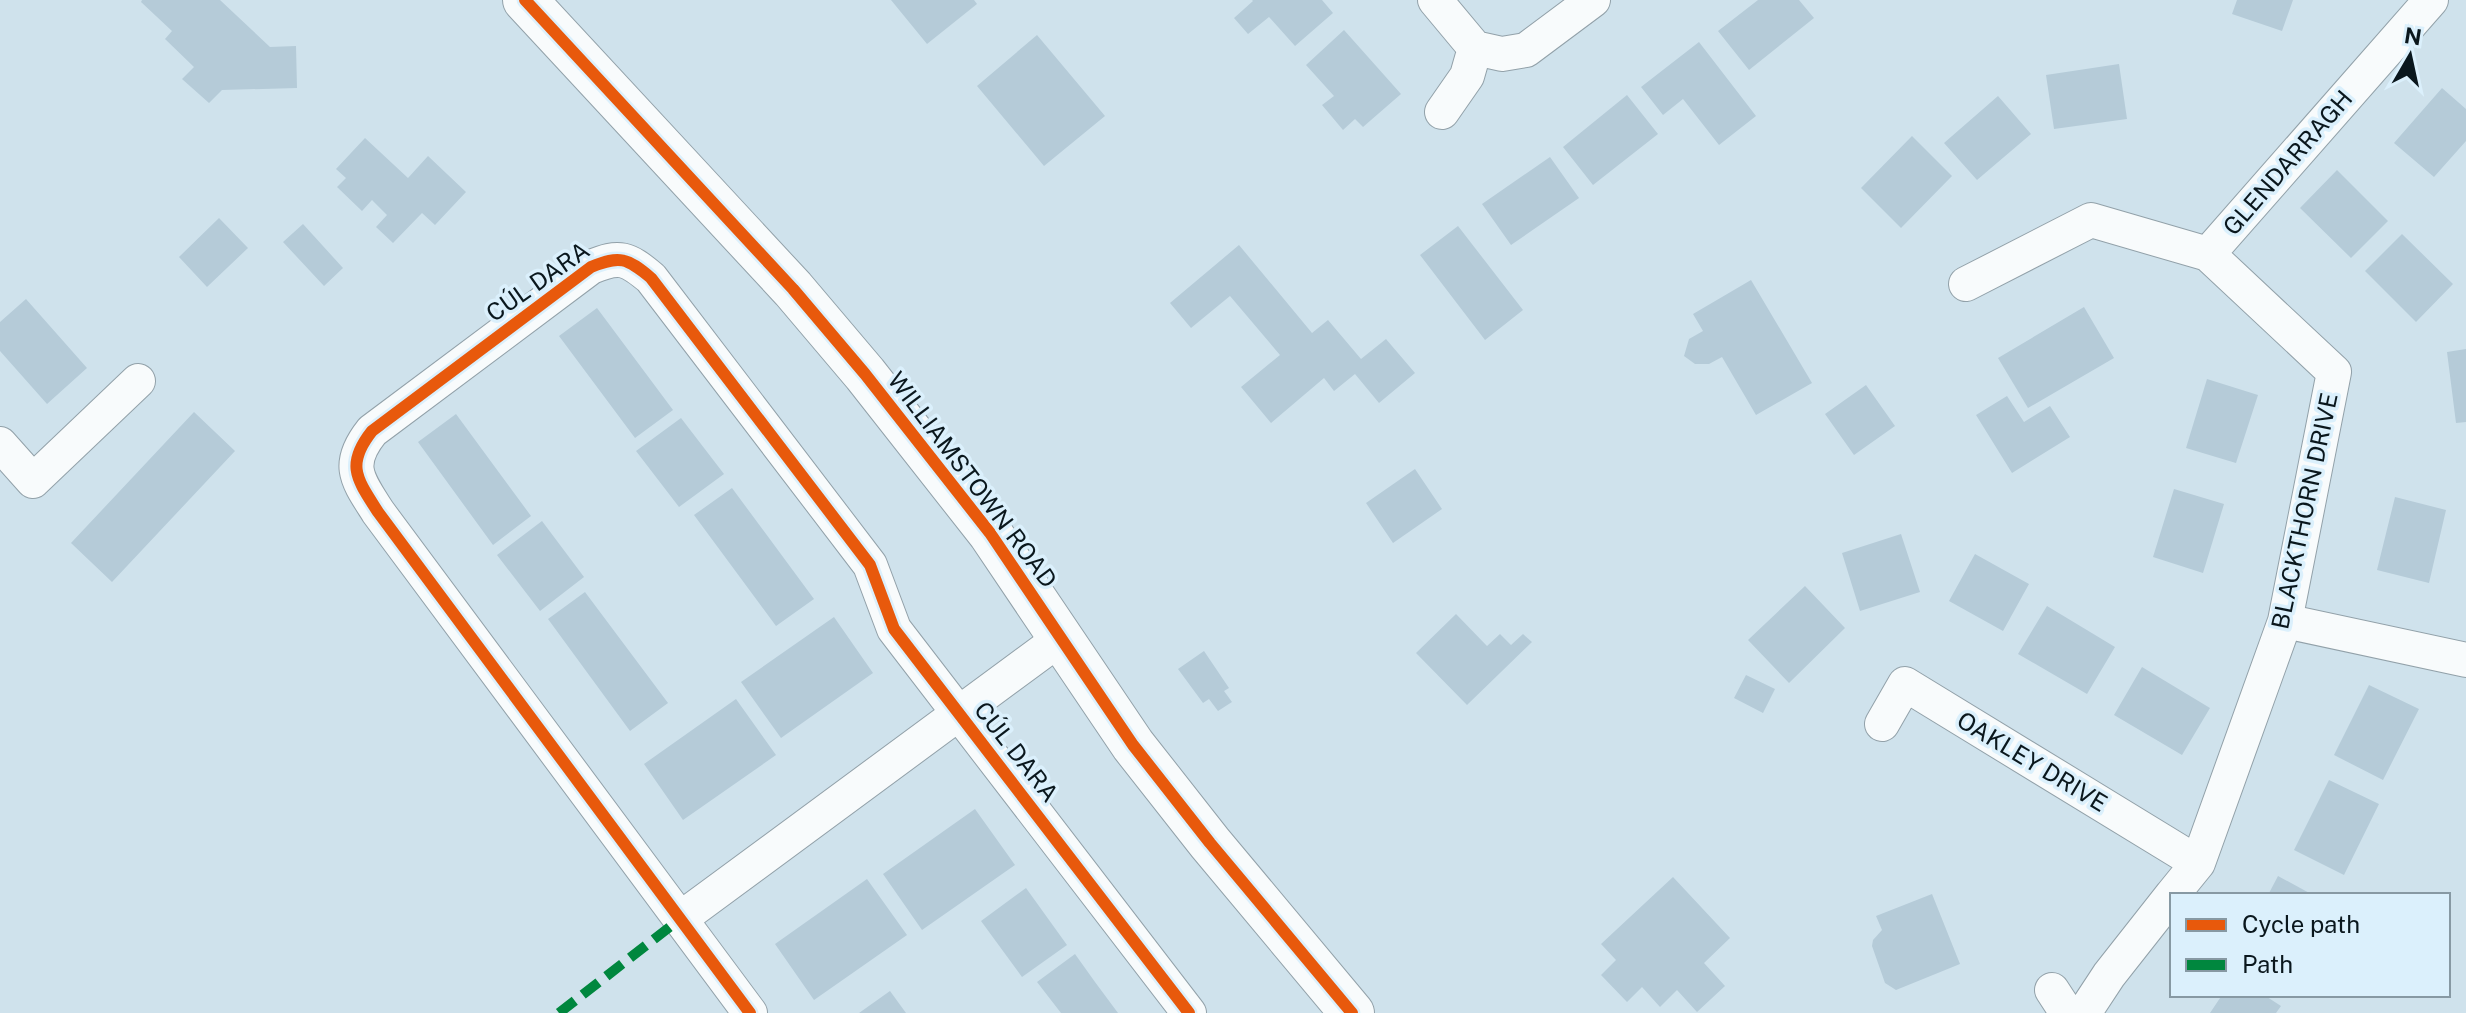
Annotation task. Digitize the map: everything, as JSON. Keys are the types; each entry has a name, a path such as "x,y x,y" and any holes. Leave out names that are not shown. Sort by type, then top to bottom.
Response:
{"street":[{"name":"WILLIAMSTOWN ROAD","path":"525,0 793,289 865,374 990,533 1105,705 1163,784 1352,1013"},
{"path":"1435,0 1475,48 1502,54 1526,50 1593,0"},
{"name":"GLENDARRAGH","path":"2208,254 2431,0"},
{"path":"1442,112 1467,76 1475,48"},
{"path":"1966,284 2091,220 2208,254"},
{"name":"BLACKTHORN DRIVE","path":"2174,893 2198,863 2285,621 2334,372 2208,254"},
{"name":"CÚL DARA","path":"750,1013 378,512 359,482 356,465 359,447 372,431 591,267 610,259 624,260 651,278 870,565 894,629 1189,1013"},
{"path":"0,444 33,481 138,381"},
{"path":"2285,621 2466,660"},
{"name":"CÚL DARA","path":"680,919 1061,638"},
{"name":"OAKLEY DRIVE","path":"1882,724 1905,684 2198,863"},
{"name":"BLACKTHORN DRIVE","path":"2084,1013 2109,975 2170,898"}],"building":[{"path":"142,0 220,0 270,47 296,46 297,88 222,90 209,103 182,79 194,67 165,39 172,31"},
{"path":"891,0 974,0 977,4 927,44"},
{"path":"1252,0 1322,0 1333,13 1295,46 1269,17 1248,34 1234,18"},
{"path":"1758,0 1799,0 1814,18 1749,70 1718,31"},
{"path":"2237,0 2293,0 2282,31 2232,14"},
{"path":"1344,30 1401,94 1363,127 1355,119 1343,130 1322,105 1334,96 1306,65"},
{"path":"1037,35 1105,116 1044,166 977,86"},
{"path":"1699,42 1756,116 1719,145 1683,99 1663,115 1641,87"},
{"path":"2119,64 2127,119 2054,129 2046,75"},
{"path":"2442,88 2466,109 2466,141 2434,177 2394,143"},
{"path":"1627,95 1658,134 1593,185 1563,147"},
{"path":"1998,96 2031,134 1977,180 1944,143"},
{"path":"1912,136 1952,176 1901,228 1861,188"},
{"path":"365,138 408,178 428,156 466,192 435,225 422,213 393,243 376,227 387,215 372,200 362,211 337,187 346,178 336,169"},
{"path":"1550,157 1579,198 1511,245 1482,204"},
{"path":"2337,170 2388,221 2351,258 2300,208"},
{"path":"219,218 248,248 207,287 179,257"},
{"path":"303,224 343,268 324,286 283,242"},
{"path":"1458,226 1523,310 1485,340 1420,255"},
{"path":"2402,234 2453,284 2416,322 2365,271"},
{"path":"1239,245 1312,333 1328,320 1361,359 1386,339 1415,373 1379,403 1355,374 1334,391 1324,378 1271,423 1241,387 1280,355 1230,296 1191,328 1170,303"},
{"path":"1751,280 1812,383 1756,415 1722,357 1709,364 1695,364 1684,356 1689,339 1703,331 1693,314"},
{"path":"26,299 87,368 47,404 0,351 0,322"},
{"path":"2084,307 2114,358 2028,408 1998,358"},
{"path":"597,308 673,410 635,438 559,336"},
{"path":"2466,349 2466,422 2456,423 2447,352"},
{"path":"2207,379 2258,395 2236,463 2186,448"},
{"path":"1866,385 1895,426 1854,455 1825,414"},
{"path":"2007,396 2024,422 2050,406 2070,437 2012,473 1976,415"},
{"path":"194,412 235,451 112,582 71,543"},
{"path":"456,414 531,516 493,545 418,442"},
{"path":"681,418 724,474 679,507 636,451"},
{"path":"1415,469 1442,509 1393,543 1366,503"},
{"path":"732,488 814,599 776,626 694,515"},
{"path":"2174,489 2224,504 2203,573 2153,557"},
{"path":"2395,497 2446,510 2429,583 2377,570"},
{"path":"542,521 584,577 540,611 497,555"},
{"path":"1901,534 1920,592 1860,611 1842,553"},
{"path":"1975,554 2029,584 2003,631 1949,601"},
{"path":"1805,586 1845,628 1789,683 1748,640"},
{"path":"585,592 668,703 630,731 548,619"},
{"path":"2047,606 2115,647 2087,694 2018,654"},
{"path":"1456,614 1487,646 1500,634 1511,645 1523,634 1532,642 1467,705 1416,653"},
{"path":"834,617 873,673 781,738 741,682"},
{"path":"1204,651 1229,688 1224,691 1232,702 1218,711 1209,699 1203,703 1178,669"},
{"path":"2142,667 2210,708 2182,755 2114,715"},
{"path":"1746,675 1775,689 1763,713 1734,698"},
{"path":"2369,685 2419,709 2383,780 2334,755"},
{"path":"736,699 776,755 683,820 644,764"},
{"path":"2329,780 2379,804 2344,875 2294,850"},
{"path":"975,809 1015,865 922,930 883,874"},
{"path":"2278,876 2309,893 2269,893"},
{"path":"1673,877 1730,938 1704,963 1725,986 1697,1012 1677,990 1660,1007 1642,987 1627,1002 1601,975 1616,960 1601,944"},
{"path":"867,879 907,935 814,1000 775,944"},
{"path":"1026,888 1067,945 1022,977 981,921"},
{"path":"1932,894 1960,964 1896,990 1885,983 1872,946 1882,930 1876,916"},
{"path":"1075,954 1118,1013 1061,1013 1037,982"},
{"path":"890,991 906,1013 859,1013"},
{"path":"2221,997 2267,997 2281,1006 2276,1013 2210,1013"}],"marked path":[{"path":"559,1013 680,919"}],"cycle path":[{"path":"525,0 793,289 865,374 990,533 1133,745 1352,1013"},
{"path":"750,1013 378,512 357,472 359,453 372,431 591,267 609,261 623,260 651,278 870,565 894,629 1189,1013"}]}
